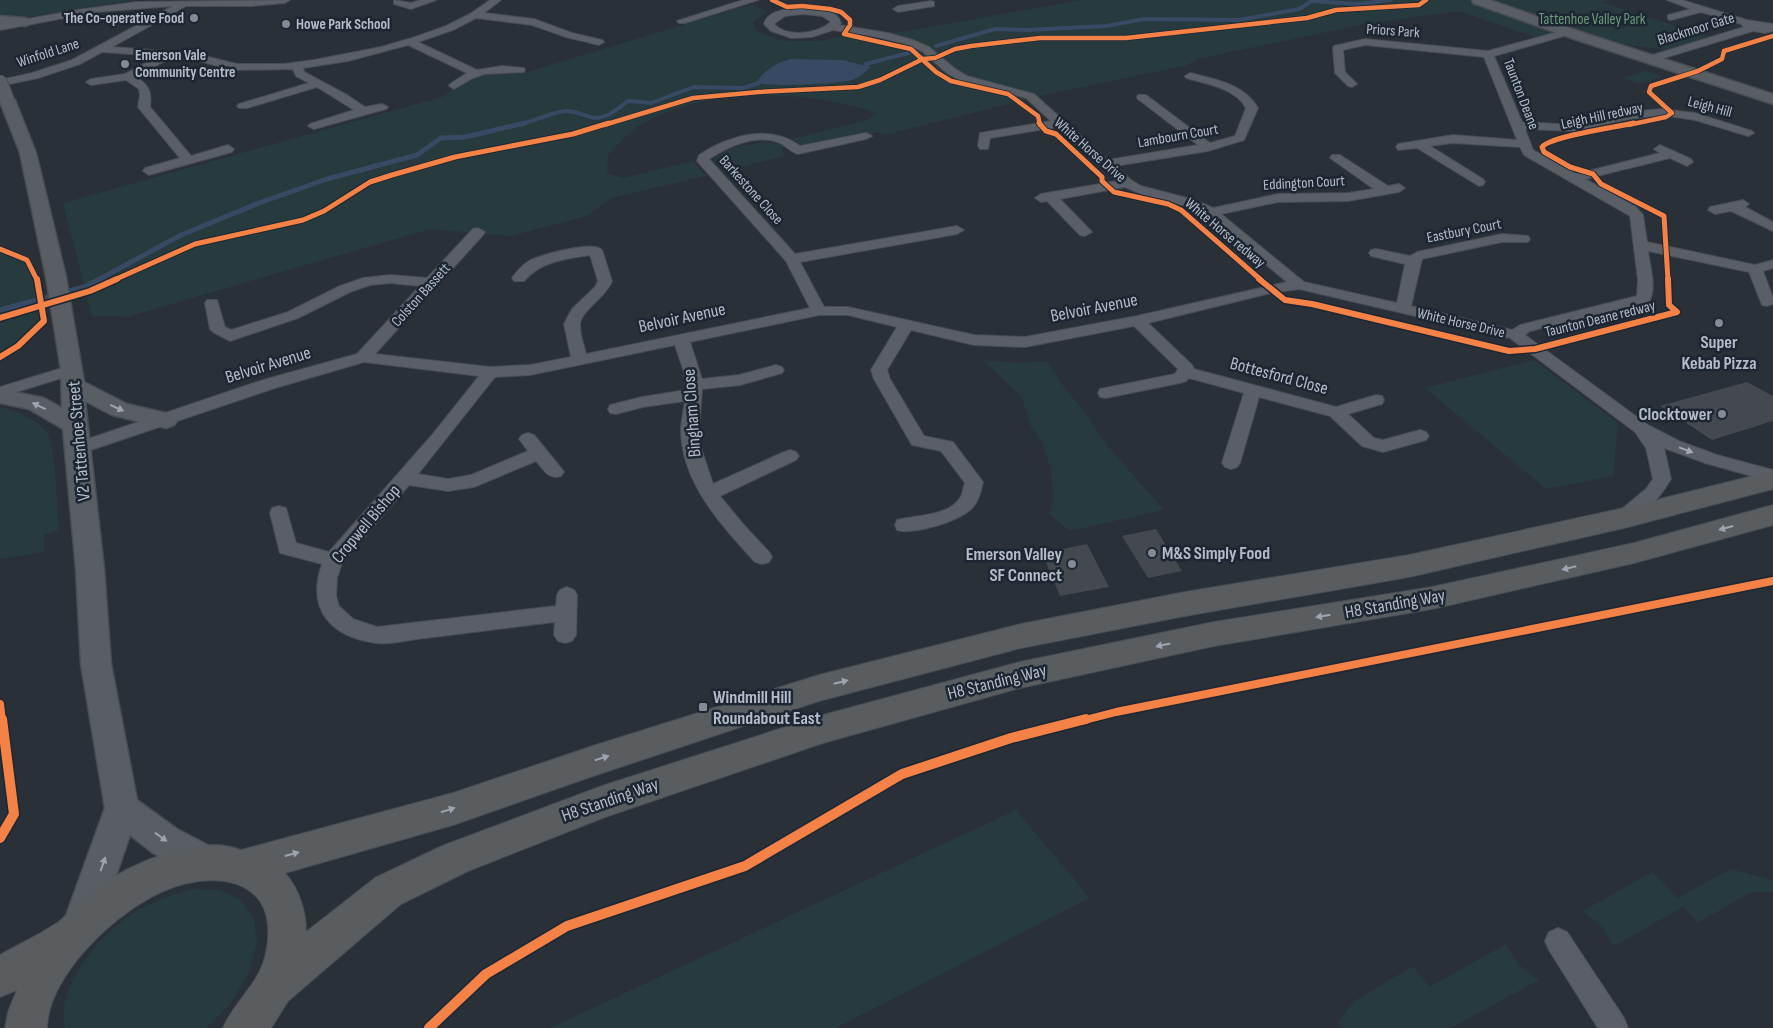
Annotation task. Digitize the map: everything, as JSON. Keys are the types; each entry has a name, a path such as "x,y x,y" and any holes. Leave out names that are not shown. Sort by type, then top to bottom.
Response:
{"highway":[{"name":"H8 Standing Way","path":"245,866 453,809 596,760 819,688 1012,639 1185,604 1409,566 1624,518 1773,478"},
{"name":"H8 Standing Way","path":"274,986 388,891 455,858 602,802 823,729 1020,674 1214,634 1432,598 1634,553 1773,515"},
{"path":"0,977 77,931 111,901 143,882 175,869 206,863 226,863 245,866 272,882 287,909 288,944 274,986 250,1025"},
{"path":"26,1028 26,1018 43,975 77,931"}],"street":[{"path":"0,27 110,8 157,4 222,5 285,0"},
{"path":"398,2 411,6 431,0"},
{"path":"102,49 194,56 227,66 258,68 298,67 367,54 409,42 446,29 474,15 496,0"},
{"path":"682,21 697,14 753,0 783,13"},
{"path":"1478,0 1582,37 1773,99"},
{"path":"1672,0 1750,25 1770,26"},
{"name":"Winfold Lane","path":"0,82 53,71 76,62 184,4"},
{"path":"896,8 931,4"},
{"path":"1671,17 1687,16 1702,9"},
{"path":"804,11 824,13 835,19 836,23 833,27 817,33 785,33 771,28 769,24 775,16 783,13 804,11"},
{"path":"474,15 534,22 569,34 604,41 584,48"},
{"path":"0,20 26,22"},
{"name":"Blackmoor Gate","path":"1650,59 1750,25"},
{"name":"White Horse Drive","path":"833,27 880,35 921,46 951,73 965,79 1018,90 1030,96 1127,183 1139,190 1198,204 1211,212 1299,285 1515,335"},
{"name":"Taunton Deane","path":"1515,335 1525,328 1644,299 1644,280 1636,216 1631,210 1528,152 1488,54 1568,32"},
{"path":"1582,37 1675,51"},
{"path":"1539,39 1619,49"},
{"path":"409,42 474,72"},
{"name":"Priors Park","path":"1352,84 1340,73 1338,48 1365,42 1488,54"},
{"path":"91,82 128,77 168,54"},
{"path":"298,67 300,74 343,97 362,110"},
{"path":"454,86 474,72 494,69 520,70"},
{"name":"Lambourn Court","path":"1105,164 1208,147 1240,138 1252,108 1250,102 1230,88 1190,76"},
{"path":"128,77 143,85 147,94 144,107 188,160"},
{"name":"V2 Tattenhoe Street","path":"0,82 28,153 56,277 73,377 90,569 96,664 122,808 77,931"},
{"path":"243,106 271,102 316,84"},
{"path":"1142,97 1208,147"},
{"path":"314,126 341,119 362,110 382,107"},
{"name":"Leigh Hill","path":"1516,125 1573,128 1642,114 1665,112 1710,120 1748,133"},
{"path":"984,146 984,135 1059,123"},
{"name":"Barkestone Close","path":"819,311 792,259 703,161 703,158 714,149 738,141 761,137 777,138 798,150 866,136"},
{"path":"1402,147 1453,139 1524,144"},
{"path":"1420,145 1479,182"},
{"path":"1659,148 1687,162"},
{"path":"149,171 228,149"},
{"path":"1573,178 1672,154"},
{"path":"1336,158 1385,190"},
{"path":"1085,232 1046,198 1127,183"},
{"name":"Eddington Court","path":"1211,212 1278,198 1348,197 1399,188"},
{"path":"1715,210 1750,202"},
{"path":"1732,206 1773,227"},
{"path":"792,259 957,230"},
{"name":"Colston Bassett","path":"364,357 478,232"},
{"name":"Eastbury Court","path":"1403,309 1413,261 1417,256 1502,238 1523,240"},
{"path":"1639,245 1755,269 1773,264"},
{"path":"519,278 530,267 552,257 595,250 605,282 602,289 577,312 572,324 579,360"},
{"name":"Eastbury Court","path":"1376,254 1413,261"},
{"path":"1755,269 1766,302"},
{"path":"212,302 218,329 230,336 292,315 345,289 368,282 390,279 431,283"},
{"name":"Belvoir Avenue","path":"77,436 166,420 277,382 364,357 490,372 530,370 819,311 848,311 974,340 1004,342 1046,338 1138,321 1299,285"},
{"path":"1106,393 1180,378 1185,372 1186,368 1138,321"},
{"path":"902,522 945,516 960,510 969,500 974,482 947,446 918,441 882,379 879,370 884,359 907,324"},
{"path":"1515,335 1642,429 1673,445 1773,478"},
{"name":"Bingham Close","path":"680,338 688,355 694,390 690,430 697,471 721,514 762,557"},
{"path":"616,409 776,370"},
{"name":"Cropwell Bishop","path":"490,372 477,392 406,478 333,560 325,583 328,608 347,626 377,635 567,604 565,635"},
{"name":"Bottesford Close","path":"1185,372 1336,412 1368,442 1383,446 1420,436"},
{"path":"0,392 73,377 120,410 166,420"},
{"path":"1231,463 1253,390"},
{"path":"0,396 36,404 77,436"},
{"path":"1336,412 1376,400"},
{"path":"1624,518 1652,494 1662,480 1655,447 1642,429"},
{"path":"406,478 448,485 474,481 534,446 555,472"},
{"path":"710,493 790,456"},
{"path":"279,513 287,548 333,560"},
{"path":"122,808 165,841 206,863"},
{"path":"1558,941 1614,1028"}],"green space":[{"path":"0,0 133,0 0,22"},
{"name":"Tattenhoe Valley Park","path":"1081,0 1608,0 1602,2 1716,39 1675,51 1614,43 1582,37 1568,32 1541,39 1459,11 1365,24 1198,59 1185,66 1053,93 884,135 879,132 816,145 802,145 792,139 868,120 877,113 819,99 758,95 727,97 697,103 668,112 642,124 628,134 608,155 607,173 623,178 693,161 706,176 611,198 587,216 511,236 430,229 127,317 92,316 63,203 445,96 454,86 473,73 500,70 527,72 752,4 767,12 754,21 755,30 776,39 819,41 847,35 855,31 870,33 901,32"},
{"path":"1646,71 1663,77 1639,84 1622,78"},
{"path":"768,142 782,145 784,156 725,171 714,160 725,151 731,149"},
{"path":"0,249 27,260 37,278 44,321 18,346 0,357"},
{"path":"982,360 1021,363 1046,361 1066,390 1085,412 1106,444 1164,510 1070,531 1049,514 1053,498 1051,469 1042,442 1030,425 1022,397"},
{"path":"1534,360 1618,423 1613,476 1546,489 1425,388"},
{"path":"0,407 19,413 32,420 47,433 54,464 59,530 44,535 44,552 0,559"},
{"path":"1016,810 1090,898 836,1028 550,1028"},
{"path":"1731,869 1773,880 1773,892 1751,892 1698,923 1683,907 1614,946 1602,927 1583,911 1652,872 1677,898"},
{"path":"192,889 220,890 241,900 254,918 257,943 249,972 231,1003 207,1028 65,1028 63,1013 66,996 73,980 94,948 107,934 132,914 161,899"},
{"path":"1506,944 1518,964 1539,980 1451,1028 1343,1028 1337,1022 1356,1000 1413,966 1429,987"}],"water":[{"path":"791,59 842,60 871,67 858,77 845,81 791,85 759,83 758,80 769,69"}],"building":[{"name":"Clocktower","path":"1747,382 1773,396 1773,421 1712,440 1660,406"},
{"name":"M&S Simply Food","path":"1156,529 1182,571 1148,578 1122,536"},
{"name":"Emerson Valley SF Connect","path":"1087,544 1109,587 1060,596 1042,553"}],"waterway":[{"path":"936,46 995,29 1027,30 1106,26 1144,19 1239,20 1299,9 1312,1 1358,4 1391,0"},
{"path":"866,64 912,52"},
{"path":"519,125 564,111 595,118 606,116 628,101 651,103 694,87 743,88 759,83"},
{"path":"98,280 181,235 259,203 327,179 417,155 441,138 465,137 525,123"},
{"path":"0,310 85,287 100,279"}],"cycle path":[{"name":"Leigh Hill redway","path":"772,0 787,7 802,6 841,12 850,20 850,25 844,34 911,49 936,72 951,81 1008,94 1038,116 1040,126 1046,131 1056,134 1102,177 1102,181 1114,192 1168,204 1181,210 1241,264 1285,300 1312,304 1509,351 1535,349 1677,312 1669,305 1664,216 1601,184 1593,174 1570,167 1544,152 1542,147 1544,144 1561,138 1666,117 1672,113 1649,92 1651,86 1698,71 1722,59 1724,51 1773,36"},
{"path":"0,318 90,291 195,244 303,220 324,211 370,182 392,175 455,157 573,134 693,98 759,92 858,87 880,80 923,59 935,58 955,49 971,46 1040,38 1126,38 1191,32 1307,18 1336,10 1419,5 1426,0"},
{"path":"0,249 27,260 37,278 44,321 18,346 0,357"},
{"path":"429,1028 486,974 567,926 745,866 902,774 1011,738 1116,712 1773,581"},
{"path":"0,704 14,814 0,838"}],"place":[{"name":"The Co-operative Food","path":"194,18"},
{"name":"Howe Park School","path":"286,24"},
{"name":"Emerson Vale Community Centre","path":"125,64"},
{"name":"Super Kebab Pizza","path":"1719,323"},
{"name":"Clocktower","path":"1722,414"},
{"name":"M&S Simply Food","path":"1152,553"},
{"name":"Emerson Valley SF Connect","path":"1072,564"},
{"name":"Windmill Hill Roundabout East","path":"703,707"}]}
